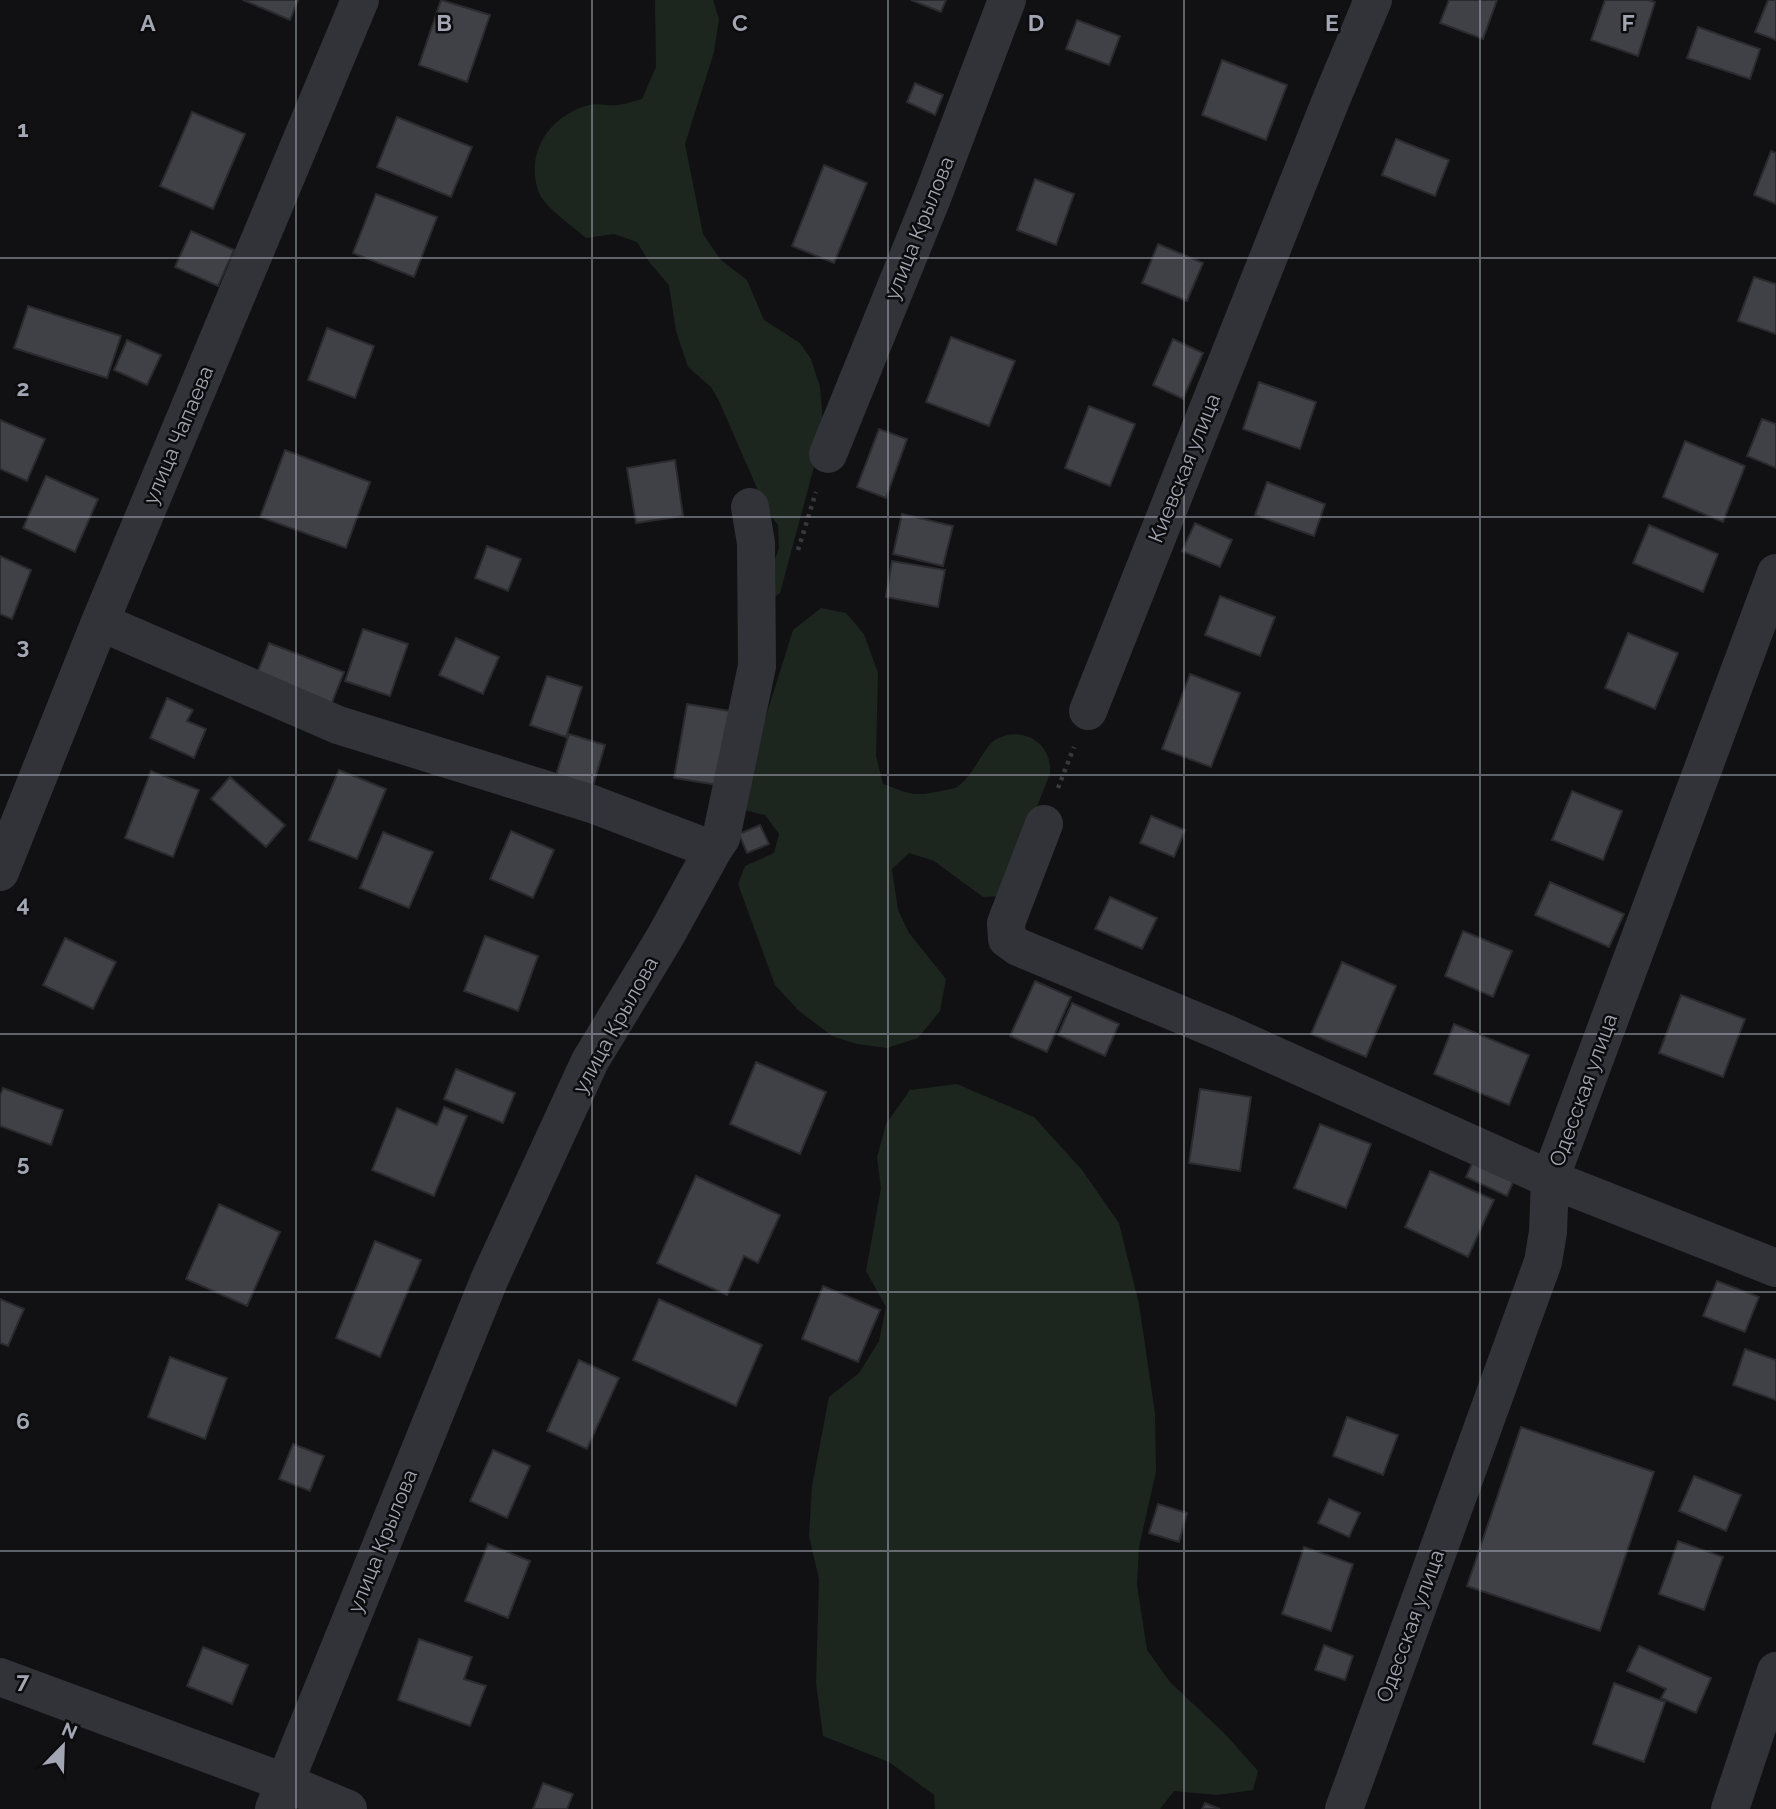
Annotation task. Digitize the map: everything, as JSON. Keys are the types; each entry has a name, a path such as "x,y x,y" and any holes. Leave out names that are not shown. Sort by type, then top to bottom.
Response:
{"street":[{"name":"улица Чапаева","path":"0,872 100,622 360,0"},
{"name":"улица Крылова","path":"828,454 932,198 1007,0"},
{"name":"Киевская улица","path":"1088,711 1373,0"},
{"name":"улица Крылова","path":"279,1795 490,1278 584,1073 720,838 757,666 757,566 750,507"},
{"name":"Одесская улица","path":"1344,1809 1544,1262 1550,1179 1776,573"},
{"path":"100,622 338,725 592,804 713,850"},
{"path":"1044,824 1006,923 1007,939 1018,947 1225,1032 1550,1179 1776,1269"},
{"path":"1730,1809 1776,1671"},
{"path":"0,1677 279,1795 348,1809"}],"path":[{"path":"795,558 828,454"},
{"path":"1044,824 1088,711"}],"shaded area":[{"path":"655,0 713,0 719,19 714,52 685,144 703,234 721,260 747,280 764,320 800,343 811,359 820,387 823,422 820,445 780,593 775,597 768,580 779,548 778,525 767,511 719,401 711,387 688,367 676,331 669,285 650,263 637,242 614,234 586,238 542,199 535,178 538,150 552,127 563,117 589,105 619,105 642,99 656,67"},
{"path":"821,608 846,613 864,634 878,673 876,756 883,784 917,794 955,788 968,777 995,740 1015,734 1033,739 1041,745 1050,762 1050,773 1003,896 983,897 934,861 909,853 892,869 898,910 909,933 946,979 940,1011 918,1038 887,1048 857,1044 832,1036 798,1010 775,985 738,884 745,866 774,853 779,834 765,815 740,809 744,786 793,630"},
{"path":"957,1084 1034,1117 1082,1170 1119,1223 1139,1304 1155,1413 1156,1472 1139,1547 1137,1585 1147,1650 1170,1682 1225,1734 1258,1771 1253,1790 1217,1795 1174,1791 1160,1809 935,1809 934,1795 889,1762 823,1736 816,1683 819,1579 809,1536 812,1486 829,1397 859,1373 879,1341 886,1307 866,1271 881,1188 877,1157 886,1124 910,1090"}],"building":[{"path":"243,0 298,0 290,20"},
{"path":"441,0 490,15 467,82 419,65"},
{"path":"911,0 946,0 941,12"},
{"path":"1449,0 1497,0 1483,39 1440,23"},
{"path":"1605,0 1655,2 1638,56 1591,40"},
{"path":"1768,0 1776,0 1776,40 1755,32"},
{"path":"1077,20 1120,36 1109,65 1066,49"},
{"path":"1698,27 1760,49 1750,79 1687,58"},
{"path":"1222,60 1287,85 1266,140 1202,115"},
{"path":"915,83 943,95 935,115 907,102"},
{"path":"192,112 245,134 213,209 160,186"},
{"path":"397,117 472,147 451,197 377,167"},
{"path":"1396,139 1449,160 1435,196 1382,175"},
{"path":"1771,151 1776,153 1776,204 1754,195"},
{"path":"824,165 867,183 834,263 792,246"},
{"path":"1035,179 1074,194 1056,245 1017,230"},
{"path":"376,194 437,217 414,277 353,253"},
{"path":"191,231 234,250 218,286 175,267"},
{"path":"1158,244 1203,263 1187,301 1142,283"},
{"path":"1754,277 1776,284 1776,334 1738,321"},
{"path":"28,306 121,336 107,378 14,348"},
{"path":"327,328 374,346 355,398 308,380"},
{"path":"951,337 1015,361 989,426 926,402"},
{"path":"1173,339 1203,353 1183,399 1153,385"},
{"path":"127,340 161,355 147,385 114,370"},
{"path":"1259,382 1316,402 1300,449 1243,429"},
{"path":"1089,406 1135,424 1110,486 1065,468"},
{"path":"1762,419 1776,424 1776,468 1747,456"},
{"path":"0,420 45,439 27,481 0,469"},
{"path":"879,429 907,439 886,498 857,487"},
{"path":"1685,441 1745,466 1723,522 1663,497"},
{"path":"285,450 370,482 346,548 260,517"},
{"path":"675,460 683,516 636,523 627,468"},
{"path":"46,476 98,499 75,552 23,528"},
{"path":"1267,482 1325,504 1314,536 1255,515"},
{"path":"902,514 953,526 943,566 893,554"},
{"path":"1195,523 1232,540 1220,567 1182,551"},
{"path":"1649,525 1718,554 1703,592 1633,563"},
{"path":"487,546 521,559 508,591 475,578"},
{"path":"0,556 31,570 12,619 0,614"},
{"path":"892,561 945,570 938,607 886,597"},
{"path":"1220,596 1275,617 1260,656 1205,635"},
{"path":"363,629 408,644 390,696 345,681"},
{"path":"1628,633 1678,653 1655,709 1605,688"},
{"path":"456,638 499,657 483,694 439,675"},
{"path":"269,643 344,672 329,710 254,681"},
{"path":"1190,674 1240,693 1211,767 1162,749"},
{"path":"547,676 582,687 566,737 530,725"},
{"path":"167,698 193,710 187,721 206,729 194,758 150,738"},
{"path":"687,704 730,711 718,785 674,778"},
{"path":"569,734 605,745 593,786 556,775"},
{"path":"339,770 386,789 357,859 309,840"},
{"path":"151,771 199,790 173,857 125,838"},
{"path":"230,777 285,825 266,847 211,799"},
{"path":"1572,791 1622,811 1603,860 1552,840"},
{"path":"1151,816 1185,830 1174,857 1140,843"},
{"path":"760,825 769,844 747,853 739,834"},
{"path":"511,831 554,850 533,898 490,879"},
{"path":"383,832 433,852 409,908 360,888"},
{"path":"1550,882 1624,914 1609,947 1535,915"},
{"path":"1110,897 1157,918 1142,949 1095,929"},
{"path":"1463,931 1512,951 1493,997 1445,976"},
{"path":"485,936 538,956 518,1011 464,991"},
{"path":"65,938 116,962 93,1009 43,985"},
{"path":"1342,962 1396,986 1366,1057 1311,1034"},
{"path":"1035,981 1071,997 1047,1052 1010,1036"},
{"path":"1681,995 1745,1019 1723,1077 1659,1053"},
{"path":"1072,1003 1119,1024 1105,1056 1058,1035"},
{"path":"1454,1024 1529,1055 1509,1105 1434,1074"},
{"path":"756,1062 826,1092 800,1154 730,1124"},
{"path":"456,1069 515,1093 503,1123 444,1099"},
{"path":"3,1088 63,1110 51,1145 0,1126 0,1096"},
{"path":"1200,1089 1251,1097 1240,1171 1189,1163"},
{"path":"444,1107 467,1116 434,1196 372,1170 397,1108 437,1125"},
{"path":"1320,1124 1371,1144 1346,1208 1294,1188"},
{"path":"1474,1159 1515,1178 1507,1196 1466,1177"},
{"path":"1430,1171 1494,1200 1468,1257 1405,1227"},
{"path":"696,1176 780,1215 758,1263 744,1256 727,1295 657,1263"},
{"path":"219,1204 280,1232 247,1306 186,1279"},
{"path":"375,1241 421,1260 380,1357 336,1338"},
{"path":"1717,1281 1759,1297 1745,1332 1703,1316"},
{"path":"823,1286 880,1310 858,1362 802,1339"},
{"path":"0,1299 24,1309 8,1346 0,1343"},
{"path":"659,1299 762,1345 736,1406 633,1360"},
{"path":"1745,1349 1776,1360 1776,1400 1733,1385"},
{"path":"170,1357 227,1378 205,1439 148,1417"},
{"path":"579,1360 619,1378 587,1449 547,1431"},
{"path":"1347,1417 1398,1435 1383,1475 1333,1456"},
{"path":"1521,1427 1654,1472 1600,1631 1467,1586"},
{"path":"293,1444 324,1456 310,1491 279,1479"},
{"path":"493,1450 530,1466 507,1518 470,1501"},
{"path":"1694,1476 1741,1495 1726,1531 1679,1511"},
{"path":"1329,1499 1360,1513 1349,1537 1318,1523"},
{"path":"1158,1504 1187,1513 1179,1542 1149,1533"},
{"path":"1678,1541 1723,1557 1704,1610 1659,1594"},
{"path":"488,1544 530,1561 508,1618 465,1601"},
{"path":"1304,1547 1353,1564 1331,1631 1282,1614"},
{"path":"419,1639 472,1657 464,1679 486,1686 470,1726 398,1700"},
{"path":"1324,1645 1353,1656 1345,1680 1315,1670"},
{"path":"1639,1646 1711,1678 1696,1713 1661,1698 1666,1689 1627,1671"},
{"path":"203,1647 248,1665 232,1704 187,1686"},
{"path":"1614,1683 1665,1702 1644,1762 1593,1744"},
{"path":"543,1783 573,1794 567,1809 533,1809"},
{"path":"1205,1803 1220,1809 1202,1809"}]}
